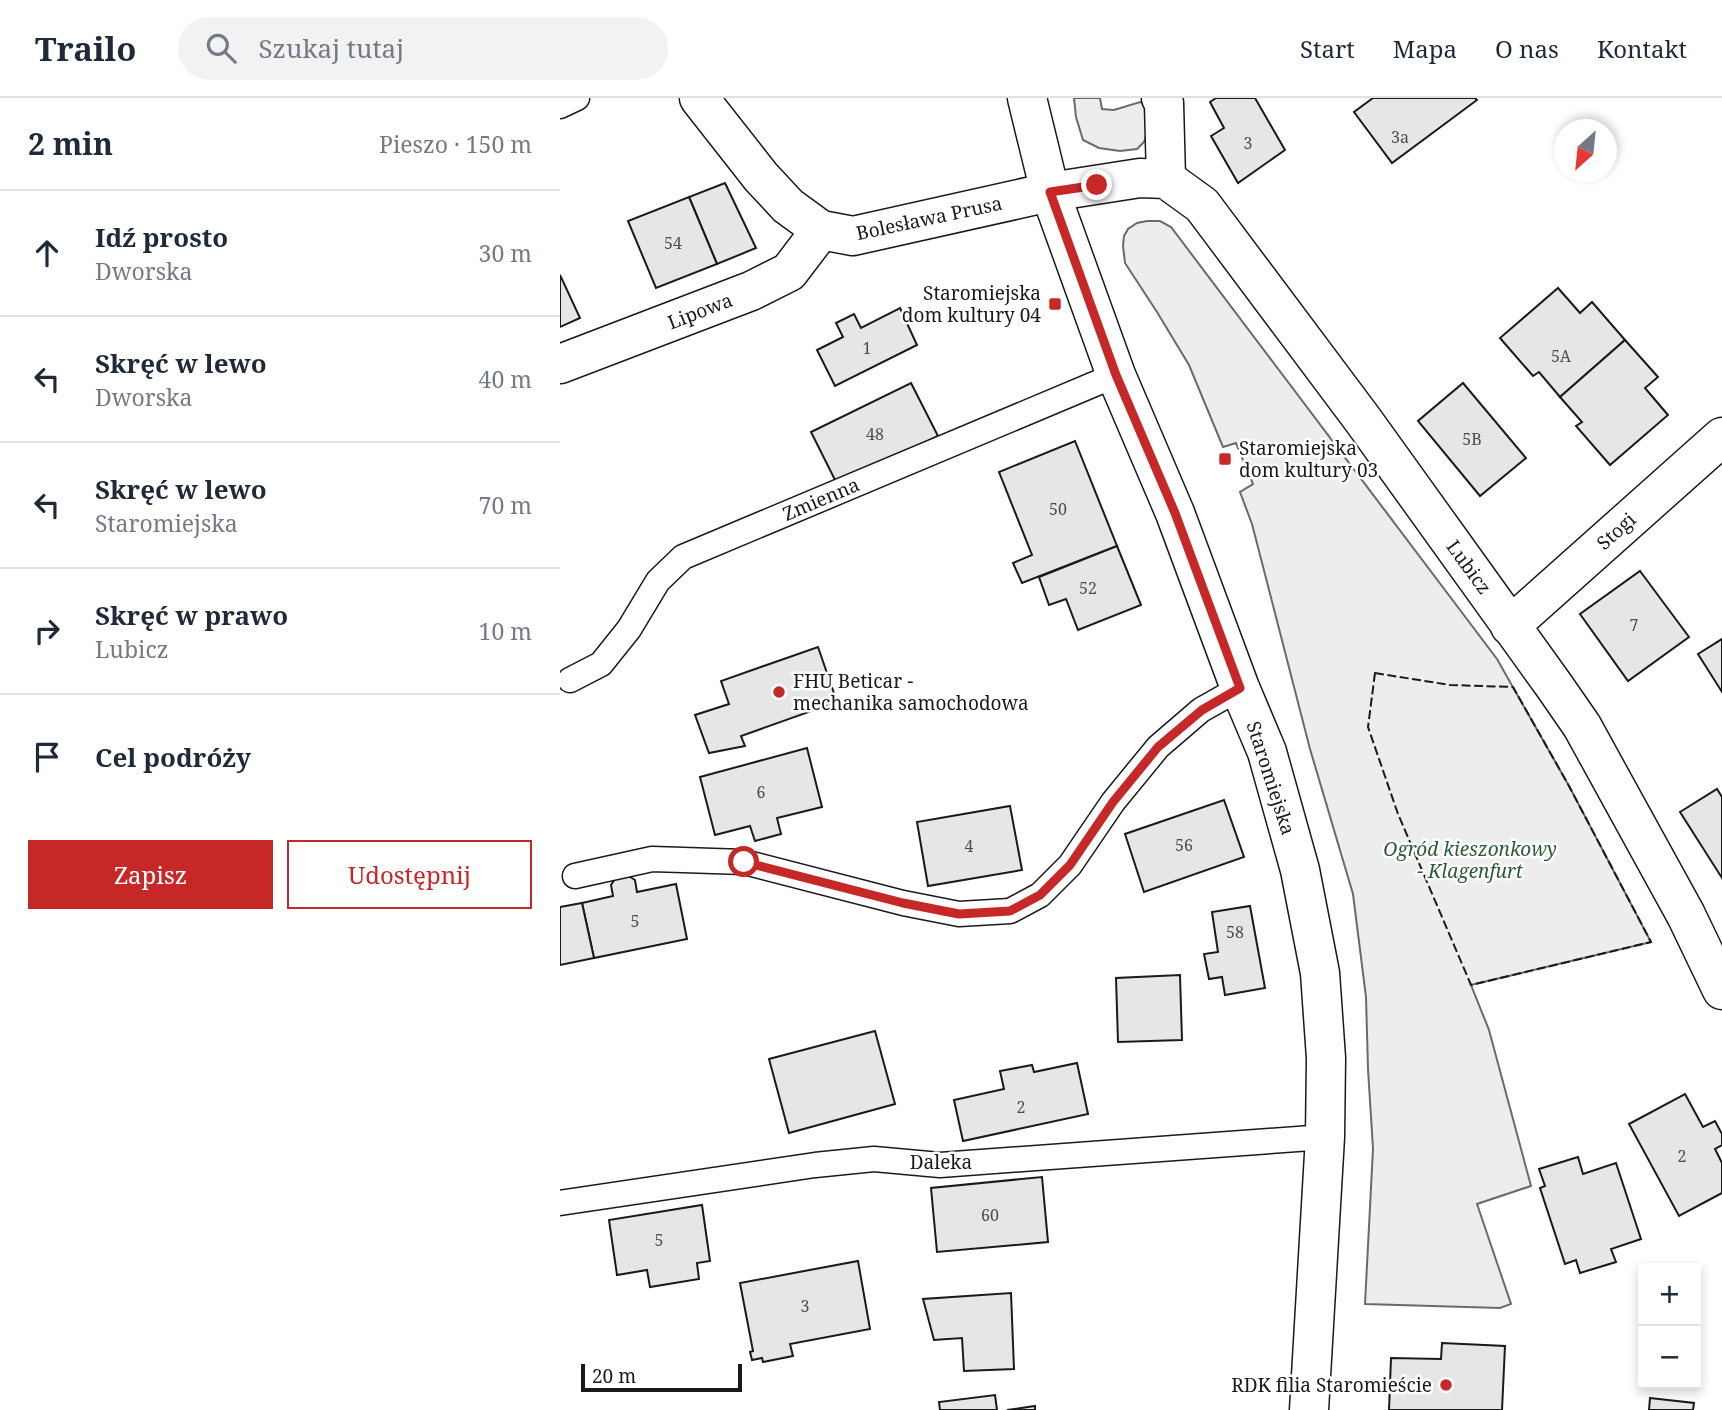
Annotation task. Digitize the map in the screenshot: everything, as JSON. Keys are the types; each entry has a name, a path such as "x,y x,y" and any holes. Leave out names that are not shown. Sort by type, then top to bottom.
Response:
{"street":[{"name":"Bolesława Prusa","path":"699,98 761,177 788,206 821,230 853,236 1050,192"},
{"name":"Staromiejska","path":"1027,98 1050,192 1116,375 1175,513 1240,688 1267,752 1303,883 1320,973 1326,1058 1325,1137 1309,1410"},
{"path":"1050,192 1140,178 1166,179 1166,100"},
{"name":"Lubicz","path":"1166,179 1202,205 1363,420 1582,726 1686,915 1722,990"},
{"name":"Lipowa","path":"560,364 751,291 789,272 821,230"},
{"name":"Stogi","path":"1510,625 1722,437"}],"lane":[{"path":"560,106 578,98"},
{"name":"Zmienna","path":"570,680 601,664 629,629 658,581 683,557 1116,375"},
{"path":"575,876 652,859 744,862 903,903 959,914 1010,911 1040,895 1070,865 1113,802 1158,747 1202,710 1240,688"},
{"name":"Daleka","path":"560,1203 815,1165 874,1159 940,1165 1325,1137"}],"shaded area":[{"path":"1074,98 1100,98 1102,109 1114,110 1140,102 1145,105 1148,130 1144,142 1137,149 1120,151 1099,148 1083,140"},
{"name":"Ogród kieszonkowy - Klagenfurt","path":"1160,221 1171,227 1497,659 1569,786 1651,942 1471,985 1489,1030 1531,1186 1477,1204 1511,1304 1500,1308 1365,1304 1373,1149 1366,997 1353,894 1310,749 1252,524 1240,492 1253,484 1236,443 1223,447 1189,365 1125,263 1124,236 1128,229 1137,223"}],"building":[{"path":"1216,98 1255,98 1285,150 1238,183 1211,136 1224,128 1210,102"},
{"path":"1373,98 1477,100 1392,163 1354,112"},
{"path":"725,183 756,248 717,264 689,197"},
{"path":"689,197 717,264 656,288 628,221"},
{"path":"560,275 580,318 560,327"},
{"path":"1558,288 1580,313 1592,302 1625,340 1560,397 1539,372 1533,376 1500,338"},
{"path":"900,308 917,345 835,386 817,350 843,337 836,323 854,314 861,328"},
{"path":"1625,340 1658,377 1645,388 1668,415 1610,465 1576,426 1582,422 1560,397"},
{"path":"911,383 938,436 838,486 811,432"},
{"path":"1463,383 1526,458 1480,496 1418,421"},
{"path":"1075,441 1117,546 1022,583 1013,563 1032,555 999,472"},
{"path":"1117,546 1141,605 1078,630 1066,599 1049,605 1039,577"},
{"path":"1640,571 1689,637 1628,681 1580,614"},
{"path":"1722,639 1722,692 1698,654"},
{"name":"FHU Beticar - mechanika samochodowa","path":"818,647 837,702 741,736 745,746 709,753 695,715 729,704 721,681"},
{"path":"807,748 822,807 777,818 781,834 755,841 750,826 715,835 700,777"},
{"path":"1717,789 1722,797 1722,878 1680,812"},
{"path":"1224,800 1244,857 1144,892 1125,834"},
{"path":"1010,806 1022,870 928,886 917,822"},
{"path":"627,875 635,880 637,892 676,884 687,939 594,958 582,903 613,896 611,885 617,876"},
{"path":"582,903 594,958 560,965 560,907"},
{"path":"1250,906 1265,988 1225,995 1222,977 1209,979 1204,954 1218,952 1212,912"},
{"path":"1180,975 1182,1040 1118,1042 1116,978"},
{"path":"875,1031 895,1104 789,1133 769,1059"},
{"path":"1077,1063 1088,1114 963,1141 954,1100 1004,1089 1000,1071 1032,1065 1034,1072"},
{"path":"1685,1094 1703,1127 1715,1121 1722,1134 1722,1145 1715,1149 1722,1163 1722,1193 1679,1216 1629,1124"},
{"path":"1578,1157 1583,1174 1616,1163 1641,1239 1611,1249 1616,1262 1580,1273 1576,1260 1565,1264 1540,1188 1545,1186 1539,1169"},
{"path":"1042,1177 1048,1242 937,1252 931,1188"},
{"path":"702,1205 710,1261 697,1263 699,1279 650,1287 647,1270 617,1275 609,1220"},
{"path":"858,1261 870,1329 790,1344 793,1356 763,1362 762,1358 752,1360 750,1352 753,1351 740,1283"},
{"path":"1011,1293 1014,1369 964,1371 962,1338 934,1340 923,1299"},
{"name":"RDK filia Staromieście","path":"1442,1343 1505,1346 1502,1410 1389,1410 1391,1358 1441,1359"},
{"path":"995,1395 997,1410 940,1410 939,1402"},
{"path":"1650,1398 1694,1403 1693,1410 1649,1410"},
{"path":"1035,1406 1035,1410 1007,1410"}],"fence":[{"path":"1375,673 1450,685 1513,687 1569,786 1651,942 1471,985 1398,814 1368,727 1375,673"}],"place":[{"name":"Staromiejska dom kultury 04","path":"1055,304"},
{"name":"Staromiejska dom kultury 03","path":"1225,459"},
{"name":"FHU Beticar - mechanika samochodowa","path":"779,692"},
{"name":"RDK filia Staromieście","path":"1446,1385"}],"route":[{"path":"744,862 903,903 959,914 1010,911 1040,895 1070,865 1113,802 1158,747 1202,710 1240,688 1175,513 1116,375 1050,192 1097,185"}]}
